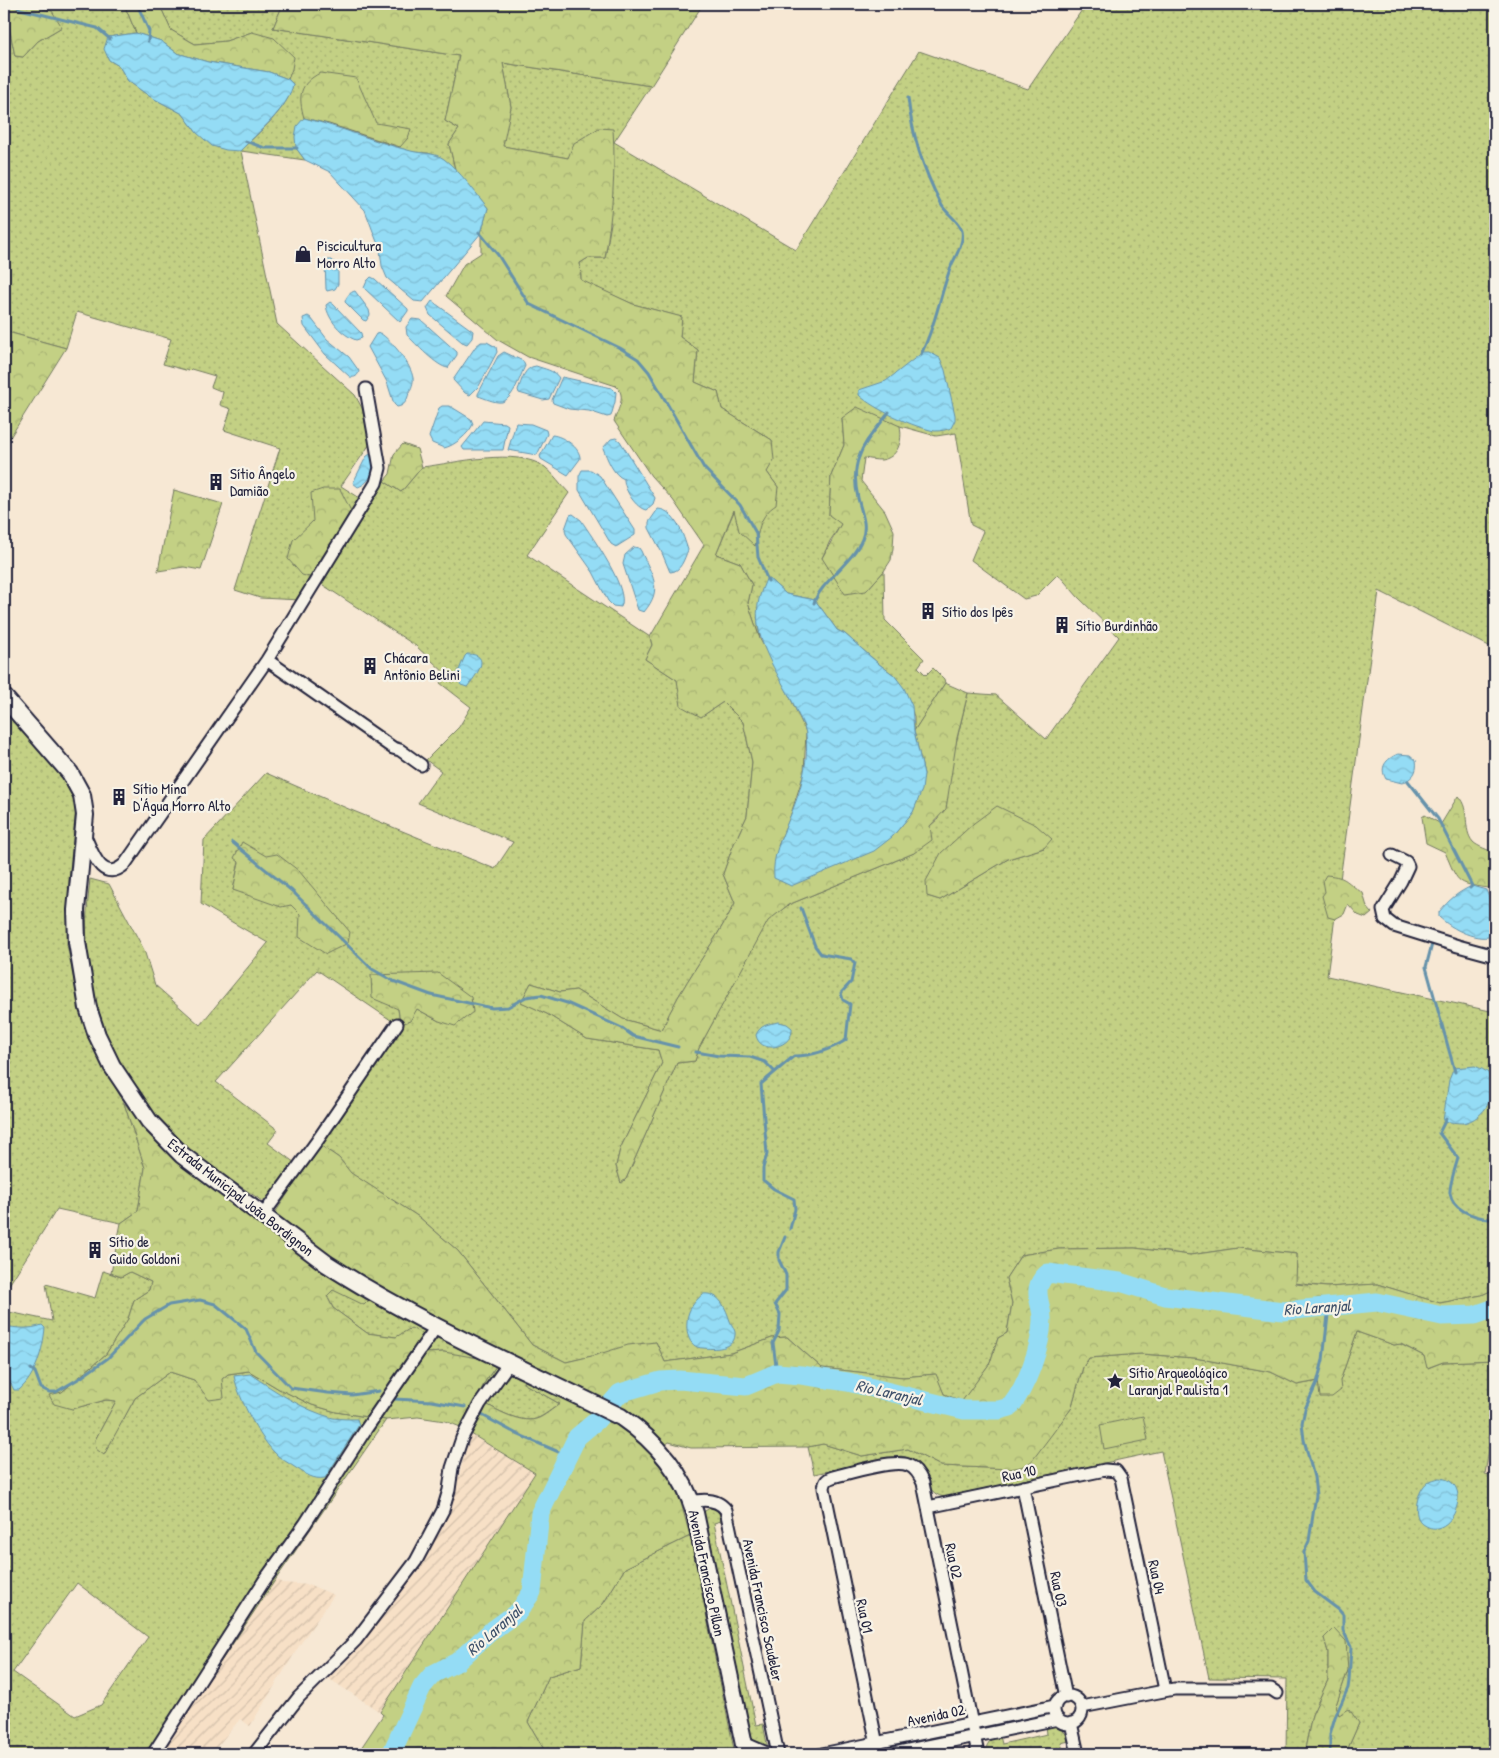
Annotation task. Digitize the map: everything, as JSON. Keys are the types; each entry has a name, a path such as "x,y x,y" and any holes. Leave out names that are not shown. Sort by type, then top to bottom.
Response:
{"main road":[{"name":"Estrada Municipal João Bordignon","path":"4,697 70,773 82,795 85,807 76,910 77,942 88,1008 97,1035 108,1058 132,1098 149,1121 182,1155 327,1264 352,1280 436,1326 621,1417"},
{"name":"Avenida Francisco Pillon","path":"621,1417 638,1428 659,1448 675,1469 691,1502 745,1749"}],"street":[{"path":"83,832 98,864 108,870 118,870 267,660 379,476 379,461 366,389"},
{"path":"267,660 393,748 400,750 421,765"},
{"path":"1392,855 1406,862 1408,866 1402,881 1383,910 1385,919 1394,926 1495,956"},
{"path":"262,1215 316,1144 397,1024"},
{"path":"153,1754 264,1581 305,1524 366,1429 436,1326"},
{"path":"254,1754 299,1697 356,1640 416,1561 443,1510 449,1490 452,1468 462,1438 480,1404 509,1363"},
{"name":"Rua 02","path":"824,1483 828,1479 894,1463 907,1464 916,1471 922,1480 978,1754"},
{"name":"Rua 10","path":"928,1507 1105,1470 1116,1471"},
{"name":"Rua 04","path":"1116,1471 1121,1478 1165,1690"},
{"name":"Rua 01","path":"824,1483 877,1749"},
{"name":"Rua 03","path":"1023,1487 1066,1697"},
{"name":"Avenida Francisco Scudeler","path":"691,1502 713,1501 722,1504 726,1510 778,1754"},
{"path":"1082,1708 1165,1690 1185,1688 1271,1689 1277,1693"},
{"path":"1066,1697 1076,1699 1082,1708 1080,1718 1072,1723 1064,1723 1058,1719 1055,1713 1055,1706 1059,1700 1066,1697"},
{"name":"Avenida 02","path":"822,1754 877,1749 972,1723 1055,1706"},
{"name":"Avenida 02","path":"889,1754 1058,1719"},
{"path":"1072,1723 1078,1754"},
{"path":"745,1749 769,1754"}],"shaded area":[{"path":"1495,1413 1495,1476 1485,1474"},
{"path":"470,1434 535,1473 380,1712 328,1678 345,1663 374,1627 431,1547 447,1515 454,1495"},
{"path":"276,1579 282,1583 310,1585 334,1595 301,1643 250,1726 240,1719 211,1754 159,1754"}],"green space":[{"path":"4,4 39,4 43,9 52,11 62,27 38,41 23,57 15,56 8,22 4,17"},
{"path":"39,4 124,4 136,33 108,37 109,60 119,66 128,81 149,96 183,114 197,133 241,150 272,120 285,102 293,84 288,79 292,69 252,32 226,41 195,44 171,30 161,4 283,4 273,28 459,56 445,121 459,129 449,144 455,169 442,158 428,153 412,152 329,124 304,118 296,148 305,160 241,151 277,324 355,395 362,408 370,444 341,486 363,500 300,600 260,598 235,590 280,448 224,430 231,409 220,405 223,392 211,387 215,376 163,364 171,339 77,312 66,348 4,331 4,17 8,21 15,56 23,57 38,41 62,27"},
{"path":"124,4 161,4 171,30 195,44 226,41 252,32 274,38 294,57 288,79 269,72 208,62 177,53 161,41 136,33"},
{"path":"283,4 703,4 651,86 503,63 511,107 503,146 568,158 574,143 599,128 613,129 613,194 605,258 588,258 580,263 581,280 633,304 682,317 680,337 698,350 695,382 718,392 722,409 772,440 774,460 767,472 778,487 776,505 763,518 755,546 739,531 734,510 716,554 740,563 752,585 748,603 760,639 806,732 804,773 790,817 778,846 892,837 913,812 924,774 914,731 945,683 968,693 957,738 946,809 930,826 932,840 914,853 788,905 768,921 699,1048 695,1061 677,1063 626,1179 621,1183 616,1166 620,1149 662,1063 658,1050 587,1039 547,1014 521,1002 531,983 560,992 576,990 623,1019 662,1030 678,997 735,903 723,874 747,816 752,762 743,722 723,702 701,717 681,706 677,680 645,659 652,645 650,637 704,545 673,500 651,476 614,421 621,398 621,394 616,386 528,357 498,340 446,296 464,264 481,253 481,233 488,208 455,169 449,144 459,129 445,121 459,56 273,28"},
{"path":"1086,4 1495,4 1495,649 1379,591 1327,976 1495,1012 1495,1289 1482,1295 1440,1303 1377,1284 1327,1287 1295,1283 1297,1254 1238,1248 1190,1255 1135,1248 1059,1249 1021,1255 1006,1278 1012,1303 1007,1333 998,1338 990,1363 962,1402 944,1394 935,1374 903,1377 822,1368 787,1337 772,1338 731,1353 665,1362 656,1342 566,1362 532,1345 458,1251 419,1217 350,1173 339,1158 320,1145 401,1027 317,970 216,1082 278,1130 268,1143 295,1163 268,1198 262,1201 202,1160 172,1133 144,1101 133,1084 113,1048 101,1020 89,965 86,936 90,879 109,884 144,950 155,985 200,1025 268,943 201,904 204,840 266,773 495,869 513,842 418,803 441,771 426,760 459,727 471,707 440,683 446,674 416,646 320,583 384,481 401,492 422,467 485,458 518,458 533,461 545,467 569,493 527,555 650,637 652,645 645,659 677,680 701,717 723,702 743,722 752,762 747,816 723,874 735,903 678,997 662,1030 623,1019 576,990 560,992 531,983 522,1002 547,1014 587,1039 658,1050 662,1063 620,1149 616,1166 621,1183 626,1179 677,1063 695,1061 699,1048 767,921 788,905 914,853 930,826 938,819 968,693 996,695 1046,739 1119,637 1078,597 1058,574 1036,596 1024,599 971,560 983,531 971,525 956,433 936,436 900,426 842,418 844,445 831,476 829,515 842,523 822,558 866,591 884,571 885,620 924,659 918,667 926,675 933,668 944,679 945,683 914,731 914,716 894,675 845,634 837,630 815,600 786,594 767,577 758,623 760,639 748,603 752,585 740,563 716,554 735,509 755,546 760,523 778,487 767,472 772,440 722,409 718,392 695,382 698,350 680,337 681,317 633,304 581,281 580,263 588,258 605,258 611,223 568,158 502,146 511,107 503,63 651,86 614,142 796,250 919,51 1028,89","holes":["1036,825 1044,848 1008,859 940,900 927,896","239,862 348,943 300,914 291,905 233,890","471,997 439,1021 417,1009 400,1021 398,1009"]},
{"path":"320,73 356,78 376,123 411,129 408,138 400,147 304,118 301,103 302,91 304,86 313,77"},
{"path":"4,331 66,348 4,447"},
{"path":"857,407 900,426 901,437 898,448 887,459 875,460 864,458 861,481 885,511 894,531 891,560 866,591 845,594 822,558 841,524 829,515 831,476 844,445 842,418"},
{"path":"403,444 417,449 422,467 401,492 384,481 390,474 394,454"},
{"path":"323,489 340,489 353,515 313,578 302,575 288,559 293,540 313,521 311,493"},
{"path":"174,490 223,504 201,570 184,567 158,571"},
{"path":"4,710 63,777 70,788 76,808 69,880 67,944 80,1011 88,1038 124,1103 145,1168 138,1211 121,1223 57,1209 7,1288 4,1302"},
{"path":"1458,796 1466,813 1468,831 1473,842 1495,853 1495,877 1489,888 1470,885 1459,880 1445,852 1426,843 1422,817 1425,815 1441,824"},
{"path":"997,806 1036,825 1052,839 1044,848 1008,859 940,900 927,896 926,881 941,853 974,823"},
{"path":"242,842 266,856 277,854 299,871 350,932 348,943 326,954 299,937 300,914 291,905 281,907 233,890 239,862 234,858"},
{"path":"1326,875 1343,879 1363,893 1367,907 1372,913 1366,918 1358,915 1348,904 1344,914 1335,919 1328,917 1322,896 1325,892 1323,880"},
{"path":"438,973 471,997 473,1012 455,1026 439,1021 417,1009 410,1021 404,1023 400,1021 398,1009 372,998 371,975"},
{"path":"124,1103 173,1158 265,1228 320,1145 339,1158 351,1173 419,1217 458,1251 532,1345 566,1362 628,1345 656,1342 665,1362 731,1353 772,1338 787,1337 822,1368 903,1377 936,1374 944,1394 962,1401 990,1363 998,1338 1007,1333 1012,1303 1006,1278 1021,1255 1059,1249 1135,1248 1190,1255 1238,1248 1297,1254 1296,1284 1327,1287 1377,1284 1440,1303 1482,1295 1495,1289 1495,1360 1443,1362 1427,1368 1424,1356 1401,1344 1394,1345 1357,1332 1340,1381 1341,1390 1332,1397 1320,1397 1318,1381 1297,1385 1271,1372 1195,1358 1141,1354 1089,1358 1083,1367 1071,1409 1031,1462 1021,1467 1010,1469 941,1466 908,1449 862,1456 823,1444 808,1447 691,1448 669,1442 655,1453 677,1488 690,1536 625,1568 603,1604 585,1621 581,1666 549,1676 528,1722 546,1753 357,1754 383,1715 380,1712 535,1473 458,1426 445,1421 418,1417 386,1420 336,1412 312,1405 279,1389 249,1371 228,1374 222,1379 224,1398 209,1400 194,1380 170,1372 135,1398 104,1455 96,1449 95,1440 116,1401 106,1400 72,1409 54,1404 49,1395 62,1392 106,1354 128,1319 134,1300 149,1290 151,1282 130,1272 121,1277 111,1273 121,1223 138,1211 145,1168","holes":["381,1288 440,1321 518,1358 532,1367 523,1383 560,1404 536,1419 521,1419 505,1414 477,1398 496,1366 478,1358 444,1352 426,1353 417,1346 423,1334 411,1328 396,1337 367,1333 333,1308 327,1296 333,1290 364,1305"]},
{"path":"103,1271 121,1277 130,1272 151,1282 149,1290 134,1300 128,1319 106,1354 62,1392 72,1409 106,1400 116,1401 95,1440 123,1420 135,1398 170,1372 194,1380 222,1379 228,1374 249,1371 279,1389 312,1405 336,1412 386,1420 276,1579 159,1754 4,1754 4,1311 52,1321 46,1284 95,1298","holes":["77,1583 148,1637 101,1705 75,1716 13,1672"]},
{"path":"381,1288 533,1367 523,1383 560,1404 536,1419 521,1419 505,1414 477,1398 496,1366 444,1352 426,1353 417,1346 396,1337 367,1333 333,1308 327,1296 333,1290"},
{"path":"1357,1332 1394,1345 1400,1344 1424,1356 1428,1368 1443,1362 1495,1360 1495,1413 1485,1474 1495,1476 1495,1631 1492,1647 1495,1648 1495,1754 1350,1754 1348,1748 1359,1723 1339,1715 1336,1705 1348,1670 1324,1638 1328,1652 1328,1680 1312,1715 1304,1754 1286,1754 1287,1679 1209,1678 1161,1451 944,1497 936,1494 931,1489 917,1464 911,1459 901,1456 814,1474 808,1447 823,1444 862,1456 908,1449 941,1466 1010,1469 1021,1467 1071,1409 1083,1367 1089,1358 1141,1354 1195,1358 1271,1372 1297,1385 1319,1381 1321,1397 1340,1381"},
{"path":"1143,1416 1148,1440 1104,1449 1100,1425"},
{"path":"711,1507 718,1509 721,1521 714,1523 756,1725 763,1724 769,1754 753,1754 702,1513"},
{"path":"690,1536 735,1754 545,1754 528,1722 549,1676 581,1666 585,1621 603,1604 625,1568"},
{"path":"1334,1628 1346,1641 1348,1670 1336,1705 1339,1715 1349,1709 1359,1723 1348,1748 1350,1754 1304,1754 1312,1715 1328,1680 1328,1652 1324,1638"},
{"path":"1046,1726 1058,1727 1066,1734 1069,1741 1061,1743 1064,1754 985,1754 986,1747 994,1738 1000,1736 1002,1744 1047,1734"}],"water":[{"path":"136,33 161,41 177,53 208,62 269,72 288,79 293,84 290,93 279,111 240,151 212,146 197,133 183,114 149,96 128,81 119,66 109,60 104,49 108,37"},
{"path":"304,118 415,152 440,157 462,176 488,208 481,233 423,302 414,301 387,278 382,266 380,250 365,210 330,172 305,160 296,148 297,126"},
{"path":"332,260 338,266 338,284 335,289 327,291 325,262"},
{"path":"371,277 408,309 400,322 364,288"},
{"path":"355,291 369,310 370,315 366,321 345,302 348,295"},
{"path":"432,301 473,331 472,338 467,344 462,342 430,315 427,308"},
{"path":"330,302 361,333 362,338 356,340 351,338 337,326 327,311 326,305"},
{"path":"308,316 327,339 349,357 359,371 356,376 350,377 325,354 304,326 303,318"},
{"path":"412,319 421,320 457,352 448,368 438,364 407,335 406,327"},
{"path":"380,333 400,353 412,372 412,386 407,398 402,405 397,407 394,404 387,382 368,347 376,334"},
{"path":"481,342 487,342 496,347 497,352 479,386 470,395 465,393 453,380 476,346"},
{"path":"504,352 523,361 525,366 519,381 510,396 502,402 478,396 498,356"},
{"path":"923,352 929,352 940,358 945,370 955,415 955,420 949,429 935,431 917,426 884,412 859,395 859,390 886,381"},
{"path":"536,366 552,371 559,378 549,399 543,400 519,393 518,390 526,371"},
{"path":"562,377 612,388 616,392 611,416 607,417 589,411 569,409 553,403 552,400"},
{"path":"450,406 471,419 473,424 461,439 444,448 432,443 429,437 439,408"},
{"path":"483,421 505,423 508,425 503,450 464,450 462,447"},
{"path":"516,423 531,424 546,430 547,434 537,455 508,450"},
{"path":"552,435 570,443 580,455 580,459 568,475 541,459 540,456"},
{"path":"616,438 620,441 655,498 653,504 646,510 638,506 631,498 624,479 617,474 606,456 603,448 611,439"},
{"path":"370,454 373,461 371,475 363,485 358,487 353,483 366,457"},
{"path":"582,470 591,470 600,476 635,530 635,535 616,547 611,544 579,490 579,476"},
{"path":"658,509 664,510 674,518 688,550 682,564 677,570 670,572 649,528 649,522"},
{"path":"573,514 581,520 609,563 620,588 621,607 613,606 608,601 593,572 566,534 565,529 570,515"},
{"path":"634,547 639,548 641,551 654,582 654,596 644,612 638,610 623,564 625,555"},
{"path":"767,577 786,594 815,600 837,630 845,634 894,675 904,688 912,706 914,731 924,774 922,790 913,812 892,837 874,851 791,886 774,878 774,862 803,778 807,745 804,727 767,654 758,627 759,599"},
{"path":"467,654 475,655 480,658 481,662 478,672 467,687 461,685 456,677"},
{"path":"1398,754 1410,755 1416,760 1414,774 1402,783 1386,779 1383,771 1387,761"},
{"path":"1472,886 1486,890 1494,912 1495,935 1481,937 1466,934 1439,917 1439,912 1450,900"},
{"path":"779,1022 787,1024 792,1028 788,1040 783,1044 770,1047 759,1042 756,1035 762,1027"},
{"path":"1475,1066 1488,1073 1492,1081 1491,1097 1484,1111 1471,1121 1463,1123 1443,1121 1449,1080 1454,1068"},
{"path":"703,1294 714,1296 721,1302 735,1333 731,1344 722,1348 703,1348 693,1345 690,1341 687,1331 688,1315 694,1303"},
{"path":"42,1325 45,1328 38,1362 25,1384 19,1390 14,1390 11,1384 4,1378 4,1326 28,1328"},
{"path":"250,1374 300,1405 322,1415 333,1418 357,1419 359,1425 325,1478 317,1478 306,1474 279,1457 268,1445 256,1427 236,1385 234,1376"},
{"path":"1439,1478 1450,1481 1456,1489 1458,1499 1456,1510 1450,1519 1443,1526 1433,1528 1419,1520 1416,1509 1418,1497 1424,1486 1429,1481"}],"waterway":[{"path":"14,4 20,9 97,28 110,39"},
{"path":"137,4 149,31 148,41"},
{"path":"908,98 916,139 929,179 941,204 962,231 961,244 952,264 921,354"},
{"path":"245,141 265,148 297,148"},
{"path":"479,232 498,255 529,304 620,348 638,359 649,372 704,468 740,505 756,533 758,557 768,581"},
{"path":"814,603 817,595 858,548 864,534 864,524 856,488 856,467 865,444 889,412"},
{"path":"1408,781 1438,819 1472,886 1470,888"},
{"path":"232,842 292,891 372,969 393,981 431,995 492,1008 508,1007 526,997 541,995 567,1003 622,1028 633,1036 678,1047"},
{"path":"790,1229 795,1209 794,1199 774,1189 763,1180 763,1168 767,1154 761,1084 794,1056 821,1052 846,1040 850,1004 843,1000 841,993 851,982 855,963 851,959 821,954 815,946 801,908"},
{"path":"1432,944 1426,967 1455,1072"},
{"path":"696,1052 719,1056 750,1057 765,1062 774,1071"},
{"path":"1446,1119 1439,1133 1458,1158 1451,1185 1450,1193 1452,1200 1468,1213 1495,1220"},
{"path":"777,1373 773,1343 779,1331 780,1314 775,1304 786,1290 786,1275 779,1260 779,1252 785,1237"},
{"name":"Rio Laranjal","path":"391,1754 422,1687 433,1674 457,1662 490,1632 519,1611 532,1592 540,1513 577,1437 596,1421 620,1393 660,1381 680,1380 746,1386 777,1373 848,1382 964,1410 999,1410 1010,1407 1022,1388 1036,1354 1042,1320 1038,1289 1048,1273 1120,1282 1165,1296 1283,1311 1377,1302 1442,1316 1475,1315 1495,1308"},
{"path":"31,1369 35,1372 41,1388 49,1392 56,1392 108,1358 145,1319 169,1305 200,1300 215,1304 246,1329 256,1352 291,1388 352,1395 379,1391"},
{"path":"1329,1306 1323,1360 1317,1383 1305,1409 1302,1423 1316,1495 1309,1541 1304,1552 1306,1580 1315,1592 1343,1615 1343,1630 1351,1647 1348,1688 1335,1717 1330,1734 1330,1754"},
{"path":"394,1399 432,1401 465,1407"},
{"path":"480,1414 517,1434 568,1456"}],"place":[{"name":"Piscicultura Morro Alto","path":"303,254"},
{"name":"Sítio Ângelo Damião","path":"216,482"},
{"name":"Sítio dos Ipês","path":"928,611"},
{"name":"Sítio Burdinhão","path":"1062,625"},
{"name":"Chácara Antônio Belini","path":"370,666"},
{"name":"Sítio Mina D'Água Morro Alto","path":"119,797"},
{"name":"Sítio de Guido Goldoni","path":"95,1250"},
{"name":"Sítio Arqueológico Laranjal Paulista 1","path":"1115,1381"}]}
